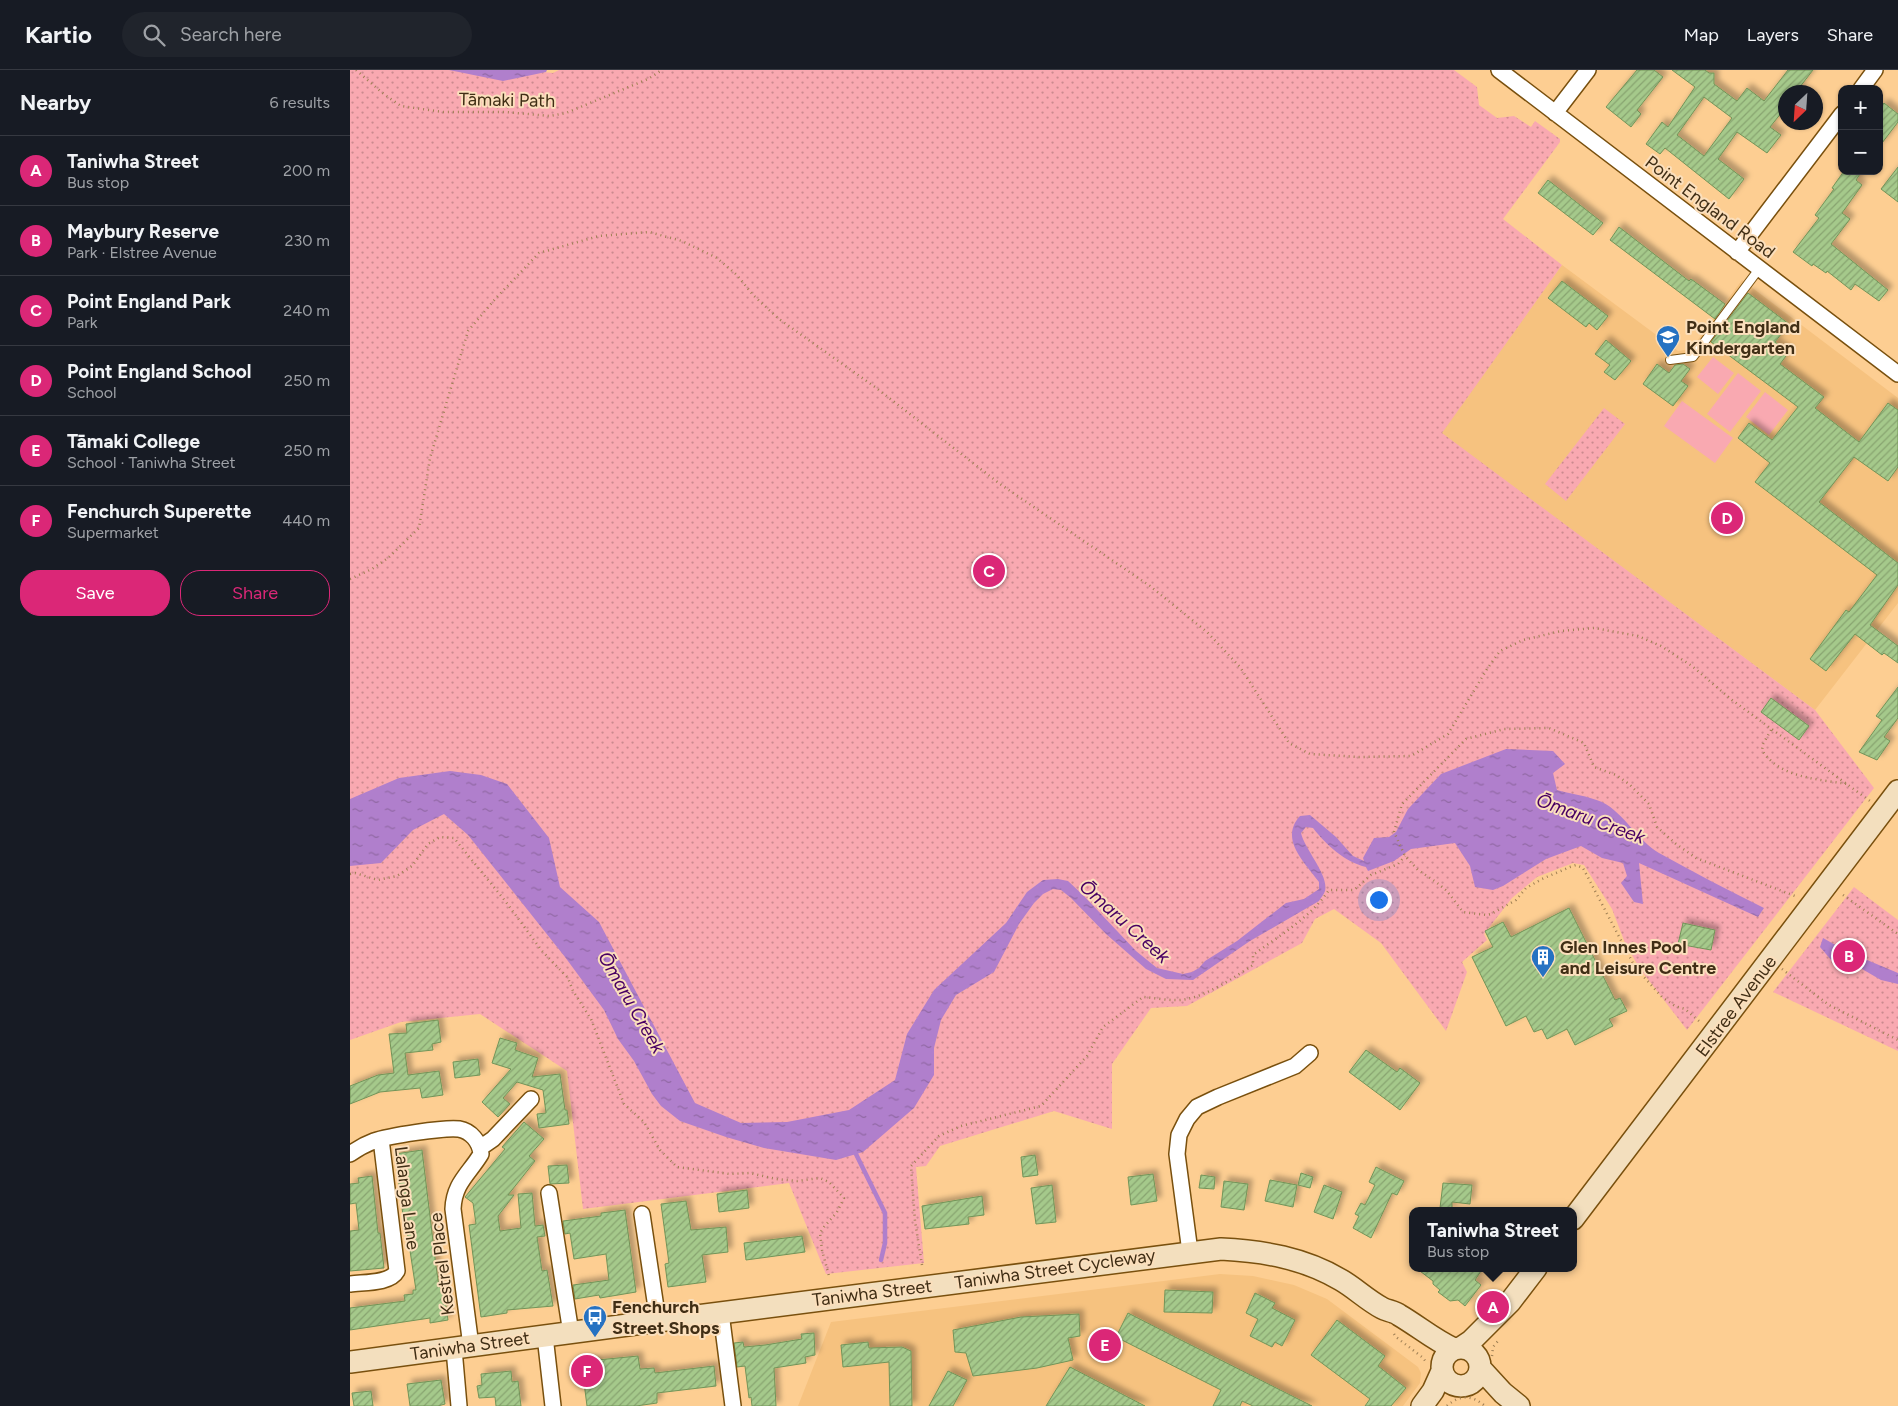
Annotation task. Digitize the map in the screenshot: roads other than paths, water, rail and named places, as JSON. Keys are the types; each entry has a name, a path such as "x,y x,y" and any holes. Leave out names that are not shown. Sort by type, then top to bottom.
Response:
{"main road":[{"name":"Elstree Avenue","path":"1577,1214 1898,791"},
{"name":"Taniwha Street","path":"350,1362 1221,1249 1242,1250 1295,1259 1339,1279 1381,1308 1392,1322 1450,1368 1503,1406"},
{"path":"1422,1406 1450,1368 1510,1302 1533,1272"},
{"path":"1450,1368 1476,1380 1484,1349 1495,1333 1510,1302"},
{"path":"1438,1406 1450,1368 1473,1351 1480,1365 1502,1393 1519,1406"}],"street":[{"name":"Point England Road","path":"1499,70 1898,374"},
{"path":"1555,113 1588,70"},
{"path":"1864,85 1875,70"},
{"path":"1737,252 1838,119"},
{"path":"1190,1252 1178,1154 1179,1135 1187,1118 1197,1107 1295,1066 1310,1053"},
{"path":"350,1154 381,1139 430,1131 459,1129 469,1133 476,1140 480,1148 493,1139 531,1099"},
{"name":"Lalanga Lane","path":"350,1284 389,1279 397,1271 381,1139"},
{"name":"Kestrel Place","path":"459,1406 463,1347 453,1209 454,1197 462,1179 481,1154 480,1148"},
{"path":"549,1193 571,1333"},
{"path":"642,1214 658,1321"},
{"path":"721,1313 733,1406"},
{"path":"545,1336 553,1406"}],"lane":[{"path":"1670,360 1693,357 1759,269"}],"water":[{"path":"449,70 547,70 546,72 503,81"},
{"name":"Ōmaru Creek","path":"1506,749 1553,751 1565,764 1553,773 1557,790 1602,802 1617,813 1651,848 1764,908 1758,917 1639,863 1643,904 1634,902 1621,883 1627,876 1623,863 1602,858 1581,846 1546,859 1503,886 1493,890 1475,887 1470,866 1455,843 1411,849 1394,861 1368,871 1366,867 1358,865 1336,852 1313,828 1306,827 1301,833 1303,840 1324,878 1325,891 1319,901 1250,941 1193,980 1166,979 1146,969 1106,934 1071,898 1061,890 1053,889 1043,894 1034,903 1019,924 994,972 956,995 941,1020 934,1048 934,1075 914,1108 863,1152 836,1160 764,1148 726,1137 680,1121 661,1106 652,1094 634,1061 618,1039 604,1010 565,957 468,835 444,814 413,830 381,863 350,866 350,799 399,778 450,771 481,775 507,784 549,838 560,887 599,922 695,1103 741,1123 787,1122 849,1110 895,1080 907,1034 934,990 1006,923 1027,892 1043,880 1058,879 1068,881 1136,951 1157,968 1183,974 1192,972 1205,961 1237,941 1286,903 1304,899 1319,889 1319,882 1301,858 1293,842 1292,833 1294,825 1300,816 1310,815 1336,837 1353,856 1364,861 1363,858 1374,838 1389,837 1396,832 1408,809 1441,774"},
{"path":"1823,938 1848,952 1898,973 1898,984 1881,980 1862,969 1832,961 1820,947"}],"waterway":[{"path":"854,1150 885,1213 885,1243 881,1260"}],"place":[{"name":"Point England Kindergarten","path":"1668,358"},
{"name":"Point England School","path":"1727,518"},
{"name":"Point England Park","path":"989,571"},
{"name":"Maybury Reserve","path":"1849,956"},
{"name":"Glen Innes Pool and Leisure Centre","path":"1543,978"},
{"name":"Taniwha Street","path":"1493,1307"},
{"name":"Fenchurch Street Shops","path":"595,1338"},
{"name":"Tāmaki College","path":"1105,1345"},
{"name":"Fenchurch Superette","path":"587,1371"}]}
